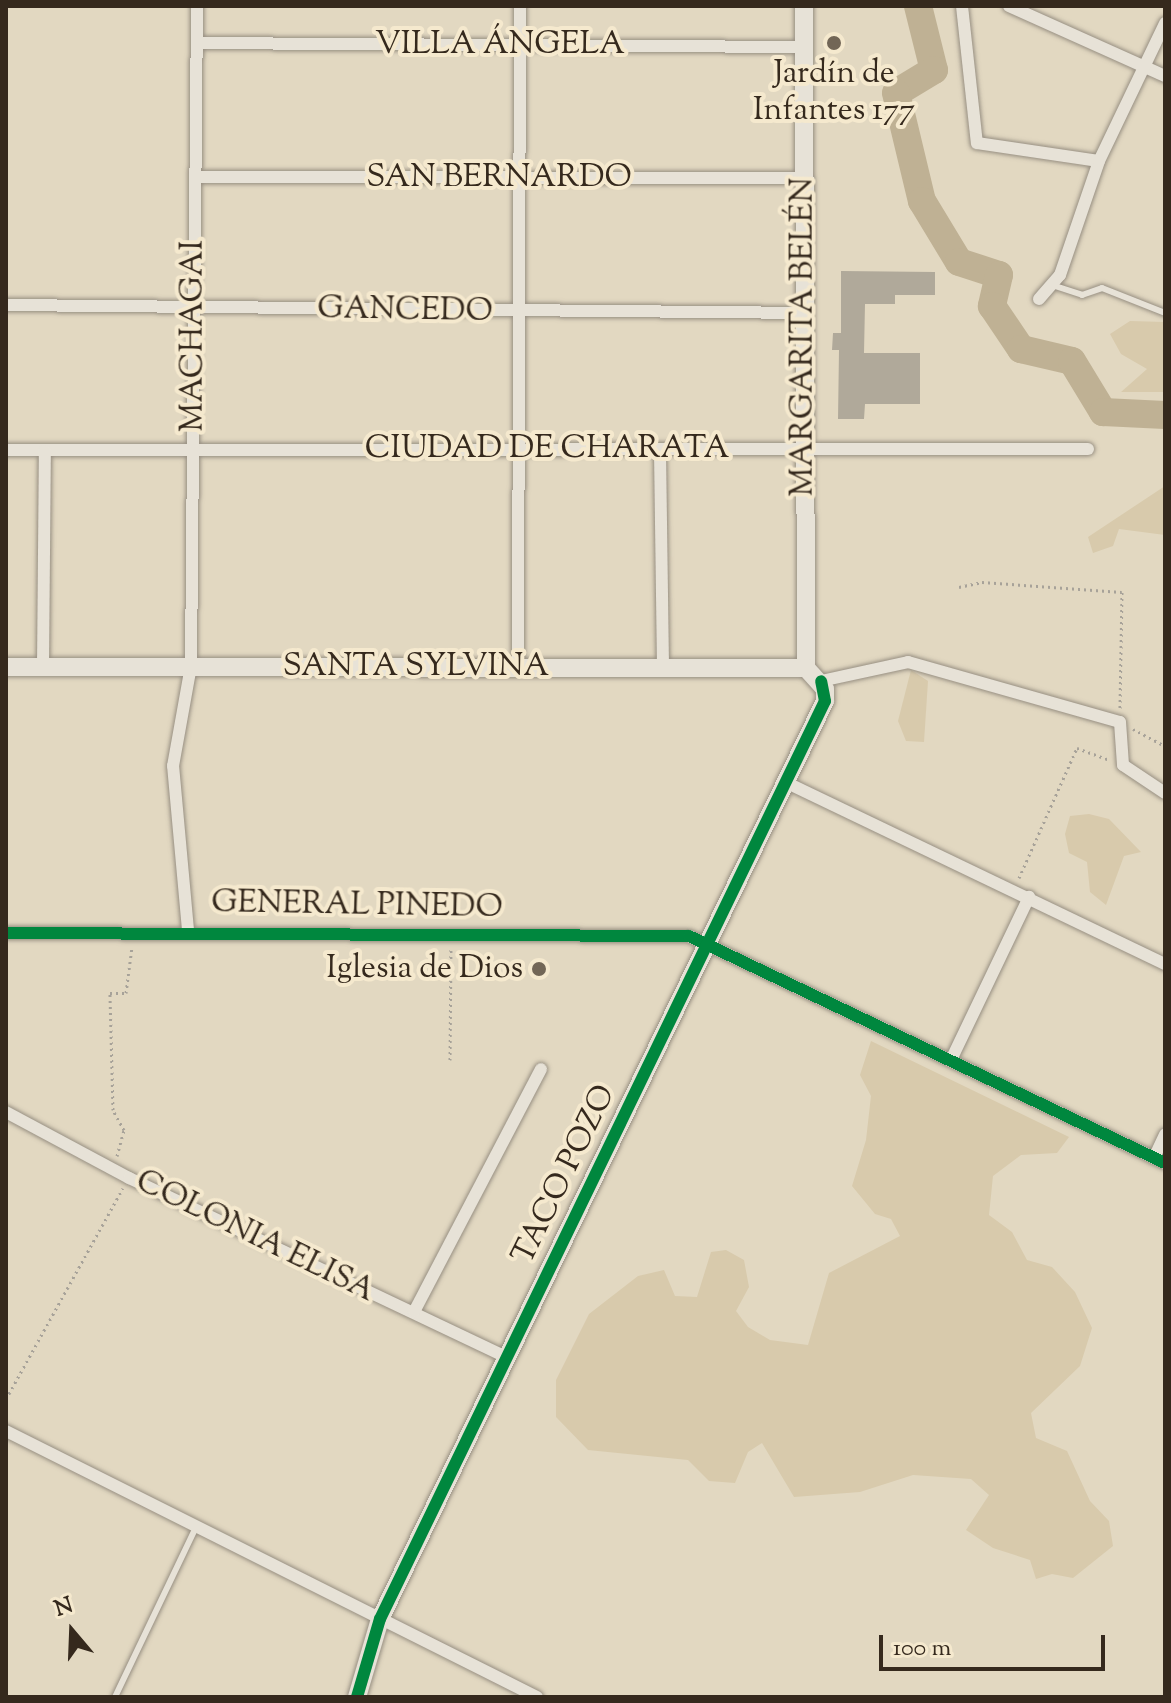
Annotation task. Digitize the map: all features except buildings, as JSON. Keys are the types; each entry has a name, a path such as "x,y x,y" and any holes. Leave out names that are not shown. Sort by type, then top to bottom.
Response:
{"street":[{"name":"MACHAGAI","path":"188,930 173,766 190,702 197,6"},
{"path":"518,667 520,6"},
{"name":"MARGARITA BELÉN","path":"804,6 804,447 814,674"},
{"path":"962,6 971,133 986,148 1099,161"},
{"path":"1009,6 1165,76"},
{"path":"1039,299 1052,285 1099,161 1165,23"},
{"name":"VILLA ÁNGELA","path":"197,43 804,47"},
{"name":"SAN BERNARDO","path":"195,177 803,178"},
{"name":"GANCEDO","path":"6,305 518,313 804,313"},
{"name":"CIUDAD DE CHARATA","path":"6,450 1088,449"},
{"path":"43,667 45,451"},
{"path":"660,451 663,668"},
{"path":"814,674 908,662 1120,722 1123,765 1165,793"},
{"name":"SANTA SYLVINA","path":"6,667 663,668 814,674"},
{"name":"TACO POZO","path":"357,1697 380,1619 783,781 825,701 814,674"},
{"path":"783,781 1165,964"},
{"path":"951,1060 1029,897"},
{"name":"GENERAL PINEDO","path":"6,933 188,930 689,936 1160,1160"},
{"path":"414,1312 541,1069"},
{"name":"COLONIA ELISA","path":"6,1112 114,1167 129,1178 506,1357"},
{"path":"1160,1160 1165,1134"},
{"path":"6,1431 534,1696"}],"lane":[{"path":"1052,285 1082,295 1102,288 1165,313"},
{"path":"115,1697 196,1527"}],"path":[{"path":"959,587 982,582 1122,592 1120,722 1165,746"},
{"path":"1014,890 1077,748 1123,765"},
{"path":"114,1167 124,1130 113,1110 110,993 126,993 134,931"},
{"path":"450,1060 451,933"},
{"path":"6,1399 129,1178"}],"shaded area":[{"path":"1130,321 1165,322 1165,392 1121,392 1147,369 1121,354 1110,334"},
{"path":"1165,486 1165,535 1119,529 1113,546 1093,553 1088,537"},
{"path":"911,670 928,681 924,742 906,741 898,721"},
{"path":"1089,814 1109,819 1141,852 1124,856 1106,905 1090,892 1087,862 1069,853 1065,834 1070,816"},
{"path":"871,1041 1069,1137 1057,1153 1021,1155 993,1176 989,1215 1012,1232 1027,1260 1052,1267 1075,1292 1092,1328 1080,1366 1031,1413 1036,1438 1067,1451 1090,1501 1109,1521 1113,1546 1073,1578 1052,1574 1036,1579 1030,1560 993,1548 966,1530 989,1495 971,1479 913,1475 860,1492 794,1497 762,1443 748,1452 735,1483 709,1481 688,1460 588,1450 556,1417 556,1380 589,1314 638,1276 664,1270 675,1296 697,1297 711,1252 726,1250 744,1260 749,1287 736,1311 748,1327 770,1340 808,1345 829,1273 900,1236 891,1219 875,1214 852,1186 866,1140 871,1096 860,1075"}],"waterway":[{"path":"918,6 934,70 896,93 922,201 959,262 999,275 992,306 1021,349 1072,361 1103,412 1165,415"}],"cycle path":[{"path":"357,1697 380,1619 825,701 821,681"},
{"path":"6,933 689,936 1165,1163"}],"place":[{"name":"Jardín de Infantes 177","path":"834,43"},
{"name":"Iglesia de Dios","path":"539,969"}]}
